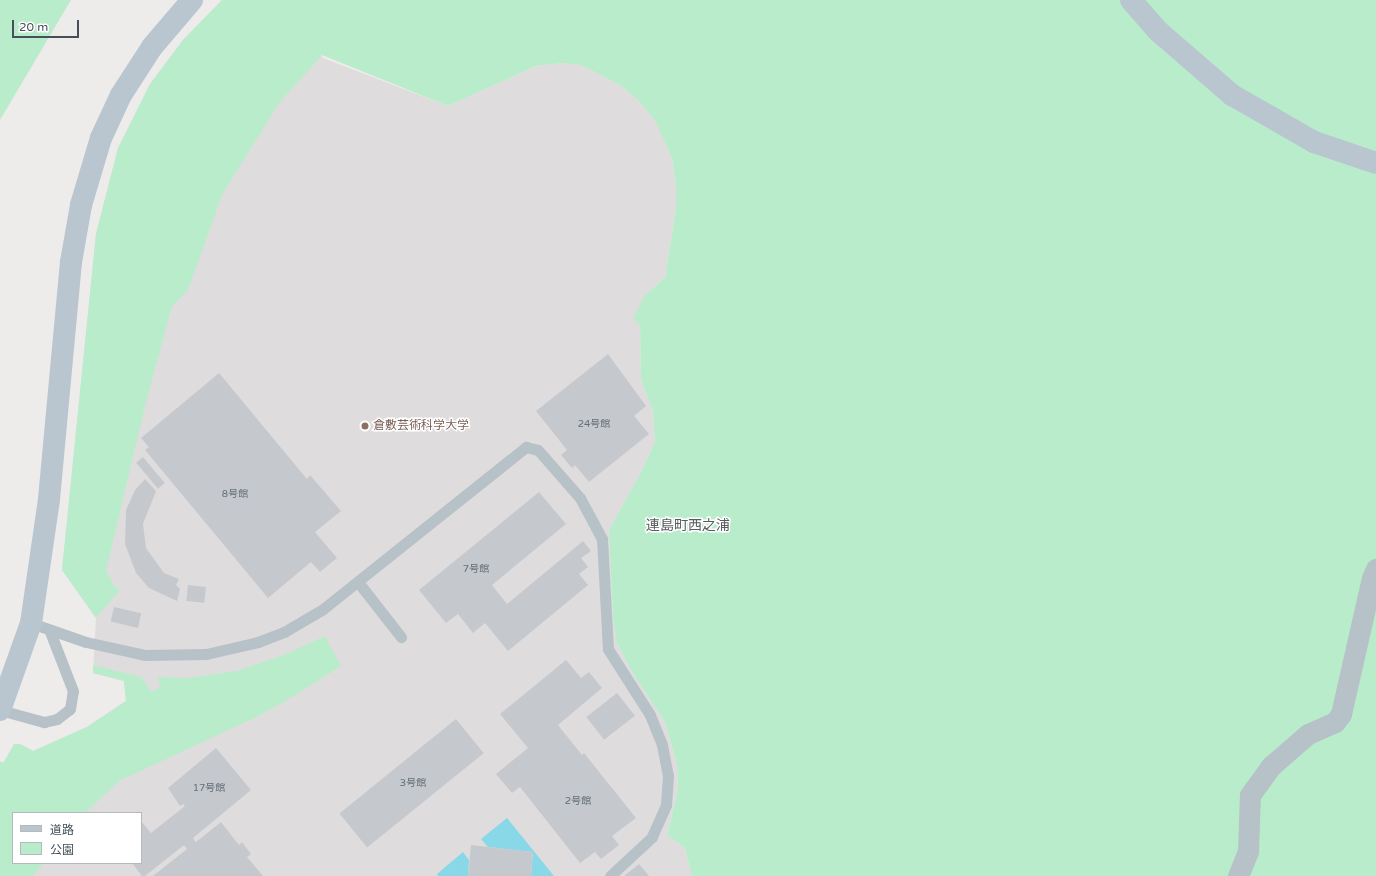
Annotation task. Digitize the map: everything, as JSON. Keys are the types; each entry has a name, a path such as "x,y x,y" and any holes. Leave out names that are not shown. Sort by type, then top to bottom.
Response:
{"street":[{"path":"0,710 40,626 49,499 71,262 81,205 101,138 121,95 152,47 192,0"},
{"path":"1131,0 1158,31 1232,95 1314,142 1376,163"},
{"path":"1238,876 1248,850 1250,795 1271,766 1308,734 1335,722 1340,714 1372,578 1376,569"}],"lane":[{"path":"40,626 86,642 146,655 206,654 258,642 284,632 324,609 526,447 538,450 580,498 602,539 608,649 650,715 662,745 668,776 666,805 652,837 610,876"},
{"path":"358,582 401,637"},
{"path":"0,710 44,722 57,719 70,708 73,691 40,626"}],"shaded area":[{"name":"倉敷芸術科学大学","path":"222,0 276,0 323,58 448,106 536,66 561,63 581,65 620,85 639,101 657,122 672,158 676,184 676,208 665,278 646,294 640,325 641,380 653,411 655,442 641,472 609,530 613,619 617,643 632,672 665,722 677,764 678,789 667,835 685,848 692,876 0,876 0,762 4,762 14,744 20,744 33,751 87,727 126,701 124,681 93,673 96,618 62,570 96,234 118,148 150,84 183,40"}],"green space":[{"path":"0,0 71,0 0,120"},
{"path":"222,0 1376,0 1376,876 692,876 685,848 667,835 678,789 677,764 665,722 632,672 617,643 613,619 609,530 641,472 655,442 653,411 641,380 640,325 633,318 646,294 665,278 676,208 676,184 672,158 656,122 639,101 620,85 581,65 561,63 536,66 448,106 322,55 279,103 222,195 188,290 172,306 145,406 106,571 114,586 120,590 96,618 62,570 96,234 118,148 150,84 183,40"},
{"path":"325,636 341,666 284,702 254,718 119,781 86,812 12,812 12,864 42,864 33,876 0,876 0,762 4,762 14,744 20,744 33,751 87,727 126,701 124,681 93,673 93,665 141,677 152,692 161,686 157,677 188,678 237,671 284,655"}],"water":[{"path":"507,818 554,876 531,876 533,852 488,847 481,839"},
{"path":"463,852 469,860 468,876 438,876 437,874"}],"building":[{"path":"608,354 646,406 634,416 649,434 589,482 575,465 572,468 561,455 567,450 536,411"},
{"path":"219,373 307,479 310,475 341,511 315,532 337,558 320,572 311,562 268,598 145,450 149,447 141,438"},
{"path":"143,457 165,483 158,489 136,463"},
{"path":"145,479 156,491 143,524 146,548 164,573 179,579 176,585 180,589 177,601 149,588 136,573 125,544 126,510 135,490"},
{"path":"539,492 566,524 492,585 507,604 583,541 591,551 581,558 588,567 579,574 588,585 508,651 485,623 473,633 458,614 446,623 419,590"},
{"path":"188,585 206,587 204,603 186,601"},
{"path":"114,607 141,613 138,628 111,622"},
{"path":"566,660 581,678 589,672 602,688 558,725 582,755 584,753 636,818 612,836 619,845 601,859 595,852 580,863 520,787 512,793 496,774 528,748 500,714"},
{"path":"617,693 635,716 604,740 586,717"},
{"path":"456,719 484,753 367,848 339,813"},
{"path":"216,748 251,790 193,838 196,842 221,822 239,845 242,842 251,854 247,857 263,876 153,876 187,849 184,845 145,876 142,876 133,864 142,864 142,822 151,833 185,806 183,804 180,806 168,788"},
{"path":"471,845 533,852 531,876 468,876"},
{"path":"639,864 649,876 624,876"}],"place":[{"name":"倉敷芸術科学大学","path":"365,426"}],"district":[{"name":"連島町西之浦","path":"688,526"}]}
